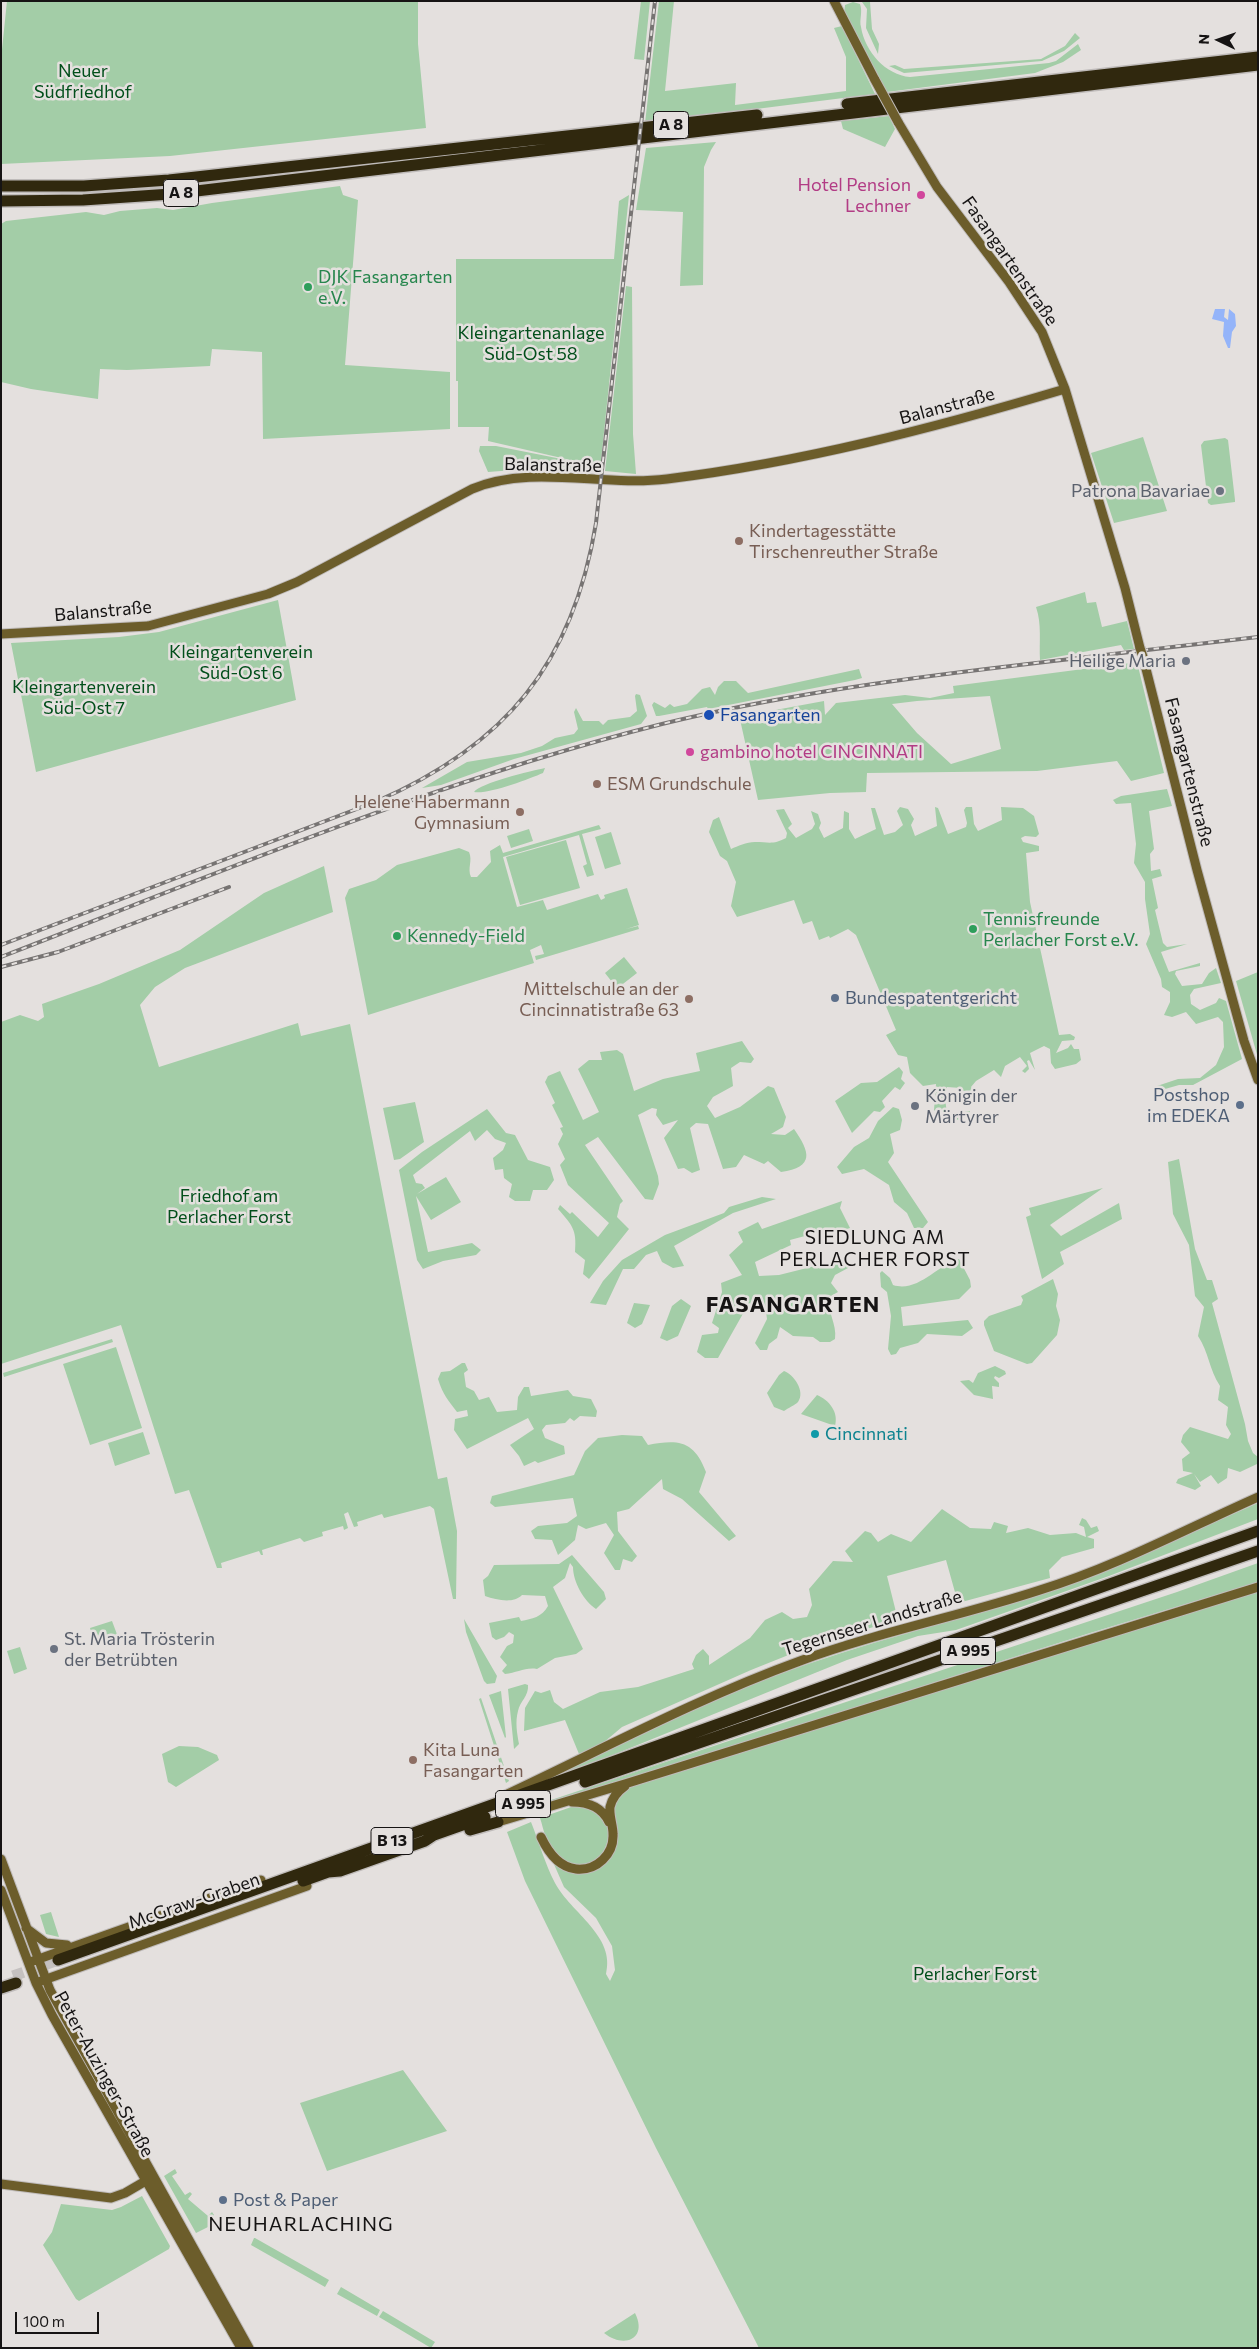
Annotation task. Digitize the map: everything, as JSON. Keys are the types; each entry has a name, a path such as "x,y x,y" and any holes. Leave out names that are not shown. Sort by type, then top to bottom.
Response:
{"highway":[{"name":"A 8","path":"1,186 84,186 169,180 535,141 1258,57"},
{"name":"A 8","path":"1,201 83,200 170,194 1258,65"},
{"name":"A 995","path":"546,1788 767,1706 1258,1531"},
{"name":"A 995","path":"468,1818 1258,1552"},
{"name":"B 13","path":"318,1867 468,1818 546,1788"},
{"path":"468,1818 473,1809 502,1797"},
{"name":"B 13","path":"340,1872 425,1841 468,1818"},
{"path":"425,1841 436,1841 498,1822"},
{"path":"261,1880 309,1867 318,1867"},
{"name":"McGraw-Graben","path":"318,1867 59,1964 328,1872 340,1872"},
{"path":"307,1886 331,1878 340,1872"},
{"path":"1,1980 15,1979 1,1988"}],"main road":[{"name":"Fasangartenstraße","path":"834,1 874,80 937,187 1004,275 1042,332 1065,389 1125,588 1197,870 1244,1042 1258,1080"},
{"name":"Balanstraße","path":"1,634 143,627 268,594 313,574 472,489 496,480 523,477 639,482 773,464 915,432 1065,389"},
{"name":"Tegernseer Landstraße","path":"502,1797 708,1698 761,1676 855,1643 1042,1590 1100,1568 1258,1497"},
{"path":"498,1822 628,1784 1258,1586"},
{"path":"541,1837 555,1860 570,1868 581,1869 594,1866 604,1858 611,1848 613,1834 611,1805 619,1791 628,1784"},
{"path":"566,1802 587,1804 600,1810 608,1819 613,1834"},
{"name":"Peter-Auzinger-Straße","path":"1,1859 38,1960 68,2023 248,2348"},
{"path":"28,1963 261,1880"},
{"path":"36,1983 307,1886"},
{"name":"Peter-Auzinger-Straße","path":"1,1890 36,1983 69,2048 241,2348"},
{"path":"25,1927 40,1939 52,1945 66,1945 94,1939"},
{"path":"1,2184 111,2198 125,2193 154,2176"}],"green space":[{"name":"Neuer Südfriedhof","path":"7,1 418,1 418,44 426,128 170,156 1,164 1,59"},
{"path":"641,1 650,1 644,60 634,59"},
{"path":"659,1 674,1 665,91 736,83 735,105 846,91 846,57 834,28 842,26 875,94 645,123"},
{"path":"853,2 860,4 860,22 863,36 878,61 893,72 910,77 1049,63 1056,61 1078,44 1081,50 1063,62 1035,73 887,92 844,14 845,5"},
{"path":"862,2 870,2 872,29 879,44 878,54 866,28 867,9"},
{"path":"1075,33 1080,38 1064,51 1042,61 904,73 889,66 895,65 904,69 1041,59 1065,46"},
{"path":"889,116 895,129 885,147 843,129 841,121"},
{"path":"716,142 704,167 703,285 680,286 683,212 636,210 646,148"},
{"path":"340,186 343,195 358,200 345,365 450,372 450,429 263,439 262,352 212,349 210,366 127,370 100,369 98,399 31,389 1,382 1,224 6,221 86,212 104,215 120,211 157,208 173,210"},
{"name":"Kleingartenanlage Süd-Ost 58","path":"629,195 600,470 577,471 527,467 527,469 488,472 479,451 480,446 496,446 592,465 488,441 489,427 458,427 456,259 614,259 619,201"},
{"path":"626,286 632,287 633,434 636,474 605,471"},
{"path":"1143,437 1167,511 1114,523 1091,453"},
{"path":"1225,438 1228,440 1235,502 1211,505 1208,503 1201,445 1204,441"},
{"path":"1085,592 1087,603 1096,602 1102,627 1127,621 1134,649 1124,650 1121,645 1040,660 1040,626 1036,607"},
{"name":"Kleingartenverein Süd-Ost 7","path":"278,600 296,700 36,772 11,643 119,637 159,632"},
{"path":"1137,662 1164,773 1131,781 1117,761 1037,771 867,773 866,792 830,793 758,800 739,715 824,701 825,715 836,703 905,695 930,698 954,693 953,686","holes":["990,696 1001,749 951,764 917,733 892,704"]},
{"path":"859,669 862,678 855,680 708,709 707,707 656,716 652,705 654,702 665,708 670,704 674,707 687,704 702,689 710,687 715,695 718,687 724,681 736,681 748,693"},
{"path":"636,694 640,695 647,716 641,724 514,759 441,785 422,788 467,762 521,753 542,746 555,738 574,734 578,729 574,712 576,708 583,721 599,721 603,725 608,720 630,717 637,711"},
{"path":"545,768 543,773 498,789 474,792 495,781"},
{"path":"1167,789 1172,806 1149,811 1154,849 1150,854 1151,871 1160,869 1162,876 1152,879 1158,908 1155,910 1163,943 1167,947 1187,944 1161,952 1169,972 1200,963 1200,966 1176,971 1175,974 1182,986 1202,984 1209,973 1216,968 1221,983 1194,989 1190,995 1191,1004 1200,1010 1216,1003 1219,998 1226,1001 1242,1059 1193,1085 1179,1085 1158,1091 1157,1086 1178,1079 1200,1078 1216,1065 1224,1047 1223,1022 1218,1017 1196,1024 1186,1012 1172,1017 1164,1015 1170,1002 1170,992 1162,987 1161,979 1146,944 1150,934 1145,899 1145,882 1134,863 1136,844 1131,803 1116,804 1113,800 1121,796"},
{"path":"900,807 908,809 914,819 911,825 915,836 937,826 935,807 938,808 948,834 966,827 964,810 966,807 972,807 974,824 978,831 1002,820 1001,807 1023,808 1034,816 1039,834 1036,837 1025,836 1021,838 1023,842 1039,846 1039,851 1026,853 1030,902 1059,1035 1070,1034 1075,1037 1074,1040 1062,1041 1056,1053 1068,1048 1071,1044 1074,1049 1079,1049 1081,1060 1076,1064 1055,1069 1051,1063 1050,1049 1044,1046 1030,1053 1035,1070 1029,1060 1027,1061 1029,1069 1025,1073 1022,1071 1027,1066 1020,1057 1005,1066 1001,1077 994,1070 976,1081 971,1087 976,1097 980,1095 981,1098 973,1101 961,1088 947,1087 945,1098 947,1114 970,1111 969,1116 955,1120 946,1119 934,1110 936,1084 923,1086 910,1073 907,1057 898,1055 886,1035 896,1030 856,935 848,929 830,938 829,936 819,940 812,921 803,924 794,900 737,917 731,906 736,882 727,861 720,856 709,832 713,820 719,817 731,849 748,843 778,842 786,838 787,833 776,810 784,809 792,824 788,828 796,838 812,829 815,824 811,811 818,814 821,823 819,828 824,838 843,828 844,811 849,813 849,829 855,839 876,829 871,808 875,808 884,835 895,832 903,825 897,811"},
{"path":"599,825 601,829 582,834 594,875 587,877 583,866 587,864 579,835 503,857 517,907 543,900 547,910 598,894 601,900 605,898 604,895 627,888 639,925 626,929 638,926 639,929 536,960 535,956 544,954 541,945 530,950 534,963 368,1015 345,898 349,889 376,880 397,865 459,848 469,852 470,874 471,877 477,877 491,862 490,851 500,845 503,853"},
{"path":"529,829 533,841 511,848 507,836"},
{"path":"611,832 621,864 605,869 595,837"},
{"path":"566,840 580,888 520,905 506,857"},
{"name":"Friedhof am Perlacher Forst","path":"324,866 333,912 185,968 155,987 140,1005 159,1067 298,1023 301,1036 350,1024 438,1479 447,1477 457,1531 456,1599 453,1599 434,1509 430,1506 384,1518 382,1514 357,1522 358,1526 354,1527 348,1512 344,1514 348,1528 344,1530 343,1526 322,1532 323,1536 304,1542 300,1538 262,1550 263,1555 259,1551 221,1563 222,1568 217,1568 189,1490 175,1494 121,1325 1,1364 1,1022 20,1015 38,1021 44,1017 42,1004 99,984 180,950 264,893"},
{"path":"624,957 637,973 610,994 605,988 612,982 605,973"},
{"path":"1258,972 1258,1058 1236,981"},
{"path":"742,1041 754,1059 751,1063 740,1062 731,1068 733,1086 713,1097 707,1106 715,1118 740,1107 768,1086 774,1088 786,1117 783,1127 771,1134 785,1135 794,1129 806,1151 804,1162 792,1170 781,1172 768,1161 764,1164 744,1155 736,1167 723,1169 708,1124 696,1123 690,1128 700,1170 692,1173 684,1168 678,1169 664,1138 678,1120 663,1125 656,1115 657,1109 652,1108 638,1115 658,1176 659,1184 653,1200 645,1199 598,1137 585,1145 623,1201 620,1204 617,1217 629,1229 589,1279 583,1274 585,1260 575,1252 573,1228 558,1209 560,1205 570,1214 572,1212 598,1237 609,1223 568,1185 560,1165 565,1159 558,1144 563,1134 560,1128 563,1127 552,1105 555,1103 545,1082 548,1076 560,1071 583,1120 599,1112 578,1069 589,1060 602,1060 600,1052 617,1050 623,1054 634,1091 663,1079 700,1071 696,1053"},
{"path":"899,1067 903,1072 901,1079 905,1083 900,1090 895,1087 882,1101 885,1107 880,1112 874,1111 852,1133 835,1101 861,1083 877,1082"},
{"path":"415,1102 424,1142 400,1159 394,1160 383,1108"},
{"path":"893,1107 899,1109 902,1120 900,1130 890,1134 894,1153 888,1162 928,1222 923,1228 914,1228 907,1213 894,1202 889,1185 864,1169 842,1174 837,1167 854,1147 869,1138 878,1121"},
{"path":"487,1109 506,1133 515,1135 528,1160 550,1167 554,1180 547,1190 533,1190 530,1201 515,1201 509,1197 512,1184 504,1178 503,1169 495,1170 493,1158 503,1150 506,1143 495,1139 487,1130 475,1141 470,1131 413,1175 416,1183 422,1184 425,1188 417,1194 446,1177 461,1202 431,1220 416,1196 428,1252 472,1243 481,1250 476,1255 443,1261 423,1269 417,1260 399,1170 422,1152"},
{"path":"1179,1159 1195,1249 1207,1280 1212,1280 1218,1299 1212,1303 1248,1441 1253,1453 1258,1457 1257,1464 1240,1472 1228,1468 1227,1478 1218,1484 1211,1475 1200,1482 1194,1474 1201,1486 1195,1490 1176,1483 1178,1479 1193,1473 1183,1471 1182,1459 1190,1453 1181,1442 1183,1435 1190,1427 1228,1439 1231,1434 1226,1425 1228,1407 1218,1400 1220,1386 1198,1336 1204,1307 1195,1296 1189,1245 1173,1214 1168,1162"},
{"path":"1103,1188 1050,1225 1061,1236 1119,1203 1122,1219 1060,1252 1064,1264 1042,1279 1026,1217 1031,1215 1029,1208"},
{"path":"762,1197 776,1199 733,1213 674,1246 684,1266 673,1268 662,1262 657,1251 646,1255 634,1269 623,1269 606,1305 590,1303 603,1281 622,1260 665,1235 724,1213 729,1207"},
{"path":"842,1201 840,1208 850,1228 833,1233 831,1229 790,1240 791,1245 755,1262 759,1276 779,1275 847,1258 848,1268 835,1275 831,1283 838,1292 829,1297 829,1308 835,1328 835,1339 830,1342 820,1342 813,1337 793,1336 780,1327 777,1338 769,1344 767,1350 760,1350 755,1343 767,1319 766,1312 749,1303 718,1358 705,1358 697,1352 702,1335 718,1333 719,1328 712,1323 722,1292 721,1283 742,1275 729,1255 743,1242 738,1232 758,1222 762,1229"},
{"path":"959,1259 970,1280 971,1287 959,1299 901,1307 903,1326 968,1320 973,1328 962,1336 927,1334 918,1343 900,1348 896,1354 891,1355 888,1349 891,1316 887,1292 881,1287 880,1273 882,1271 890,1278 893,1285 911,1285"},
{"path":"1053,1279 1058,1294 1056,1306 1060,1320 1057,1335 1032,1363 1027,1364 994,1351 984,1321 989,1316 1021,1305 1023,1300 1021,1296"},
{"path":"681,1299 691,1306 678,1336 667,1341 660,1338 672,1306"},
{"path":"634,1303 650,1305 642,1324 635,1328 627,1323"},
{"path":"112,1339 113,1342 4,1377 3,1373"},
{"path":"116,1347 142,1428 90,1445 63,1364"},
{"path":"465,1363 468,1370 464,1373 466,1387 474,1391 479,1400 489,1397 497,1412 517,1410 518,1397 524,1387 529,1387 531,1396 568,1390 573,1396 591,1399 597,1411 596,1417 580,1416 574,1421 570,1418 565,1423 546,1425 542,1430 545,1438 564,1446 565,1454 538,1463 535,1461 524,1466 510,1445 534,1429 528,1418 467,1449 454,1430 455,1419 468,1416 467,1410 457,1412 448,1401 438,1379 441,1372 450,1371"},
{"path":"995,1366 1005,1371 1006,1374 999,1378 995,1376 994,1378 999,1383 999,1387 992,1386 993,1399 974,1395 960,1381 969,1380 973,1383 978,1373"},
{"path":"784,1371 797,1384 800,1398 798,1402 784,1411 774,1407 767,1393 779,1375"},
{"path":"817,1395 832,1407 836,1416 835,1426 801,1414"},
{"path":"143,1432 150,1454 115,1466 108,1443"},
{"path":"622,1435 642,1436 648,1445 668,1442 691,1448 706,1472 699,1492 736,1536 729,1541 682,1499 663,1489 662,1479 629,1509 617,1512 618,1531 637,1556 632,1562 623,1559 620,1570 615,1570 604,1553 614,1535 606,1523 586,1529 578,1525 575,1540 558,1555 552,1540 535,1539 531,1531 538,1526 567,1523 577,1516 573,1498 495,1507 490,1503 492,1496 574,1475 585,1451 598,1438"},
{"path":"1258,1503 1258,1519 1109,1576 956,1630 918,1636 847,1660 502,1800 705,1704 774,1676 841,1653 1043,1592 1151,1550"},
{"path":"942,1509 970,1528 991,1529 994,1522 1008,1526 1006,1533 1028,1528 1050,1535 1076,1533 1086,1537 1084,1527 1079,1525 1082,1518 1086,1520 1091,1528 1097,1526 1099,1531 1087,1537 1094,1539 1094,1548 1062,1557 1049,1570 1050,1578 958,1603 946,1560 887,1576 898,1620 821,1642 751,1670 622,1727 603,1743 579,1754 565,1720 524,1731 525,1708 535,1691 541,1693 550,1690 554,1702 563,1709 600,1692 638,1687 694,1669 692,1664 696,1655 703,1649 709,1656 709,1665 750,1638 765,1620 782,1612 793,1619 807,1617 812,1605 809,1589 833,1561 853,1562 845,1551 865,1531 871,1533 878,1542 891,1534 911,1542"},
{"path":"572,1555 604,1592 606,1599 596,1609 587,1601 580,1591 570,1563 565,1578 553,1587 583,1649 576,1654 555,1658 537,1669 505,1674 502,1671 507,1665 500,1657 507,1646 513,1643 514,1635 509,1632 504,1637 496,1640 492,1637 489,1623 519,1617 521,1621 533,1618 543,1613 548,1606 545,1596 522,1595 514,1600 505,1600 485,1596 483,1580 488,1576 494,1565 559,1564"},
{"path":"1258,1563 1258,1582 1090,1633 534,1809 533,1806 1177,1592"},
{"name":"Perlacher Forst","path":"1258,1591 1258,2348 759,2348 656,2148 525,1881 507,1832 531,1822 555,1883 598,1936 604,1948 607,1960 606,1974 610,1981 615,1970 612,1946 596,1918 564,1887 553,1862 568,1871 579,1874 596,1870 603,1865 614,1851 616,1843 617,1830 614,1811 616,1800 631,1787"},
{"path":"464,1619 497,1676 495,1683 487,1684 484,1681 466,1632"},
{"path":"112,1621 118,1637 95,1644 90,1628"},
{"path":"20,1647 27,1669 14,1674 7,1651"},
{"path":"525,1684 528,1685 528,1689 519,1707 517,1719 519,1744 514,1749 508,1689"},
{"path":"501,1691 506,1737 505,1738 489,1695"},
{"path":"481,1698 509,1781 506,1783 479,1699"},
{"path":"179,1746 198,1747 217,1755 219,1760 176,1787 168,1782 162,1754"},
{"path":"574,1806 594,1811 605,1821 608,1834 605,1848 597,1859 585,1865 571,1865 555,1854 547,1842 540,1818"},
{"path":"51,1912 59,1937 46,1934 40,1915"},
{"path":"403,2070 447,2131 327,2171 300,2103"},
{"path":"175,2169 177,2173 172,2176 185,2195 190,2192 192,2194 188,2199 208,2216 212,2212 214,2215 212,2225 196,2233 164,2176"},
{"path":"142,2196 170,2246 169,2249 79,2301 43,2245 52,2232 61,2204 112,2210"},
{"path":"254,2238 329,2280 325,2287 251,2245"},
{"path":"341,2287 380,2310 377,2316 337,2294"},
{"path":"383,2311 435,2342 431,2348 379,2317"},
{"path":"635,2313 638,2329 632,2339 626,2341 619,2340 604,2333"}],"water":[{"path":"1215,309 1225,309 1224,317 1228,320 1229,309 1235,314 1236,326 1232,332 1230,348 1228,348 1223,336 1224,322 1212,319"}],"tunnel":[{"path":"13,1976 58,1960"}],"railway":[{"path":"1,945 375,802 421,780 461,755 496,726 526,694 550,658 570,618 585,573 596,523 655,1"},
{"path":"1,957 328,830 494,773 577,747 662,724 748,705 879,683 1258,637"},
{"path":"1,967 58,952 229,887"}],"place":[{"name":"Hotel Pension Lechner","path":"921,195"},
{"name":"DJK Fasangarten e.V.","path":"308,287"},
{"name":"Patrona Bavariae","path":"1220,491"},
{"name":"Kindertagesstätte Tirschenreuther Straße","path":"739,541"},
{"name":"Heilige Maria","path":"1186,661"},
{"name":"Fasangarten","path":"709,715"},
{"name":"gambino hotel CINCINNATI","path":"690,752"},
{"name":"ESM Grundschule","path":"597,784"},
{"name":"Helene Habermann Gymnasium","path":"520,812"},
{"name":"Tennisfreunde Perlacher Forst e.V.","path":"973,929"},
{"name":"Kennedy-Field","path":"397,936"},
{"name":"Bundespatentgericht","path":"835,998"},
{"name":"Mittelschule an der Cincinnatistraße 63","path":"689,999"},
{"name":"Postshop im EDEKA","path":"1240,1105"},
{"name":"Königin der Märtyrer","path":"915,1106"},
{"name":"Cincinnati","path":"815,1434"},
{"name":"St. Maria Trösterin der Betrübten","path":"54,1649"},
{"name":"Kita Luna Fasangarten","path":"413,1760"},
{"name":"Post & Paper","path":"223,2200"}],"district":[{"name":"SIEDLUNG AM PERLACHER FORST","path":"875,1249"},
{"name":"FASANGARTEN","path":"793,1305"},
{"name":"NEUHARLACHING","path":"301,2224"}],"park label":[{"name":"Kleingartenverein Süd-Ost 6","path":"241,662"}]}
